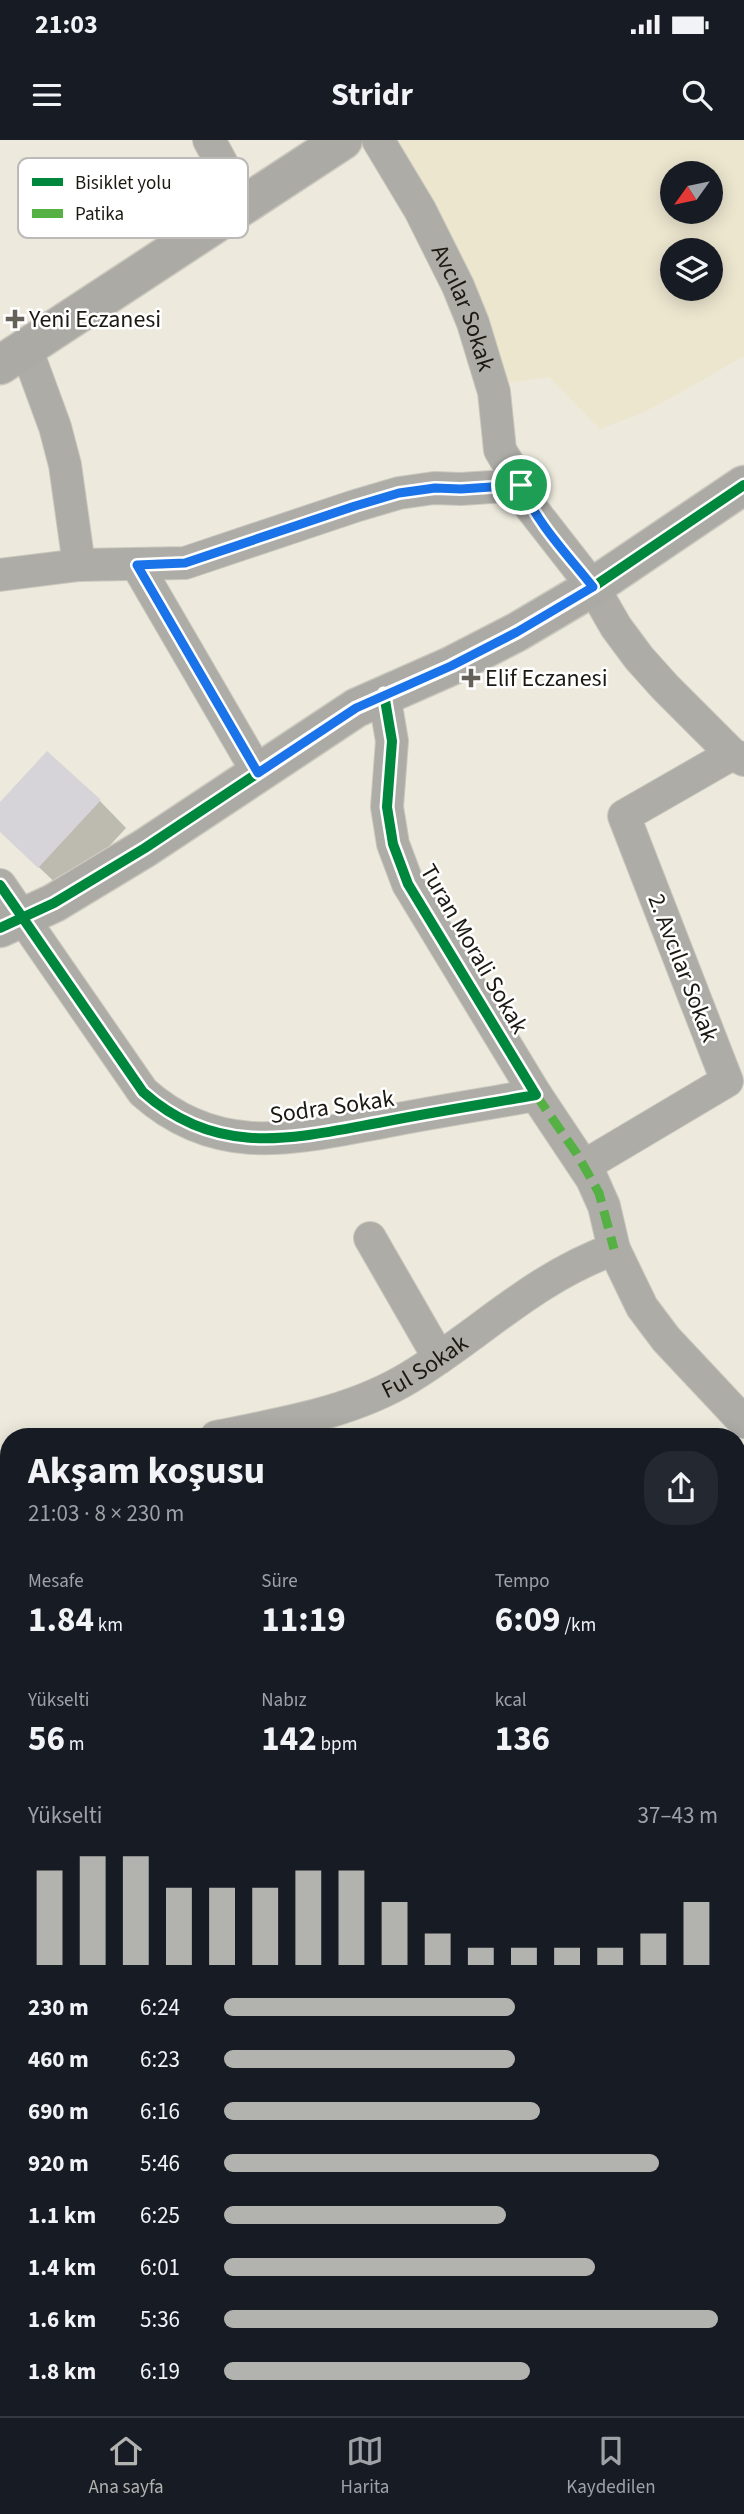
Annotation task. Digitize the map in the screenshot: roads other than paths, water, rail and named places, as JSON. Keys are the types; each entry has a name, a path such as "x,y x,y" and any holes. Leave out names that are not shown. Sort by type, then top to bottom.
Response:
{"street":[{"path":"209,140 219,158"},
{"path":"248,201 344,140"},
{"name":"Avcılar Sokak","path":"378,140 420,211 458,286 494,392 500,450 521,485 529,505 593,587 616,627 639,658 665,687 738,757"},
{"path":"79,565 65,465 54,426 13,356 192,238"},
{"path":"0,575 79,565 185,563 399,493 435,488 521,485"},
{"path":"11,923 54,903 134,855 356,708 451,666 517,632 593,587 744,485"},
{"path":"137,565 258,773"},
{"name":"Turan Morali Sokak","path":"384,694 392,741 387,807 393,844 408,884 536,1095"},
{"name":"2. Avcılar Sokak","path":"584,1166 727,1081 624,816 738,757"},
{"name":"Sodra Sokak","path":"0,885 11,923 144,1092 161,1108 215,1132 274,1139 302,1137 536,1095"},
{"path":"536,1095 599,1193 614,1249 642,1307 666,1339 744,1422"},
{"path":"370,1238 439,1358"},
{"name":"Ful Sokak","path":"256,1428 342,1409 408,1378 531,1290 580,1261 614,1249"}],"place":[{"name":"Yeni Eczanesi","path":"15,319"},
{"name":"Elif Eczanesi","path":"471,678"}]}
